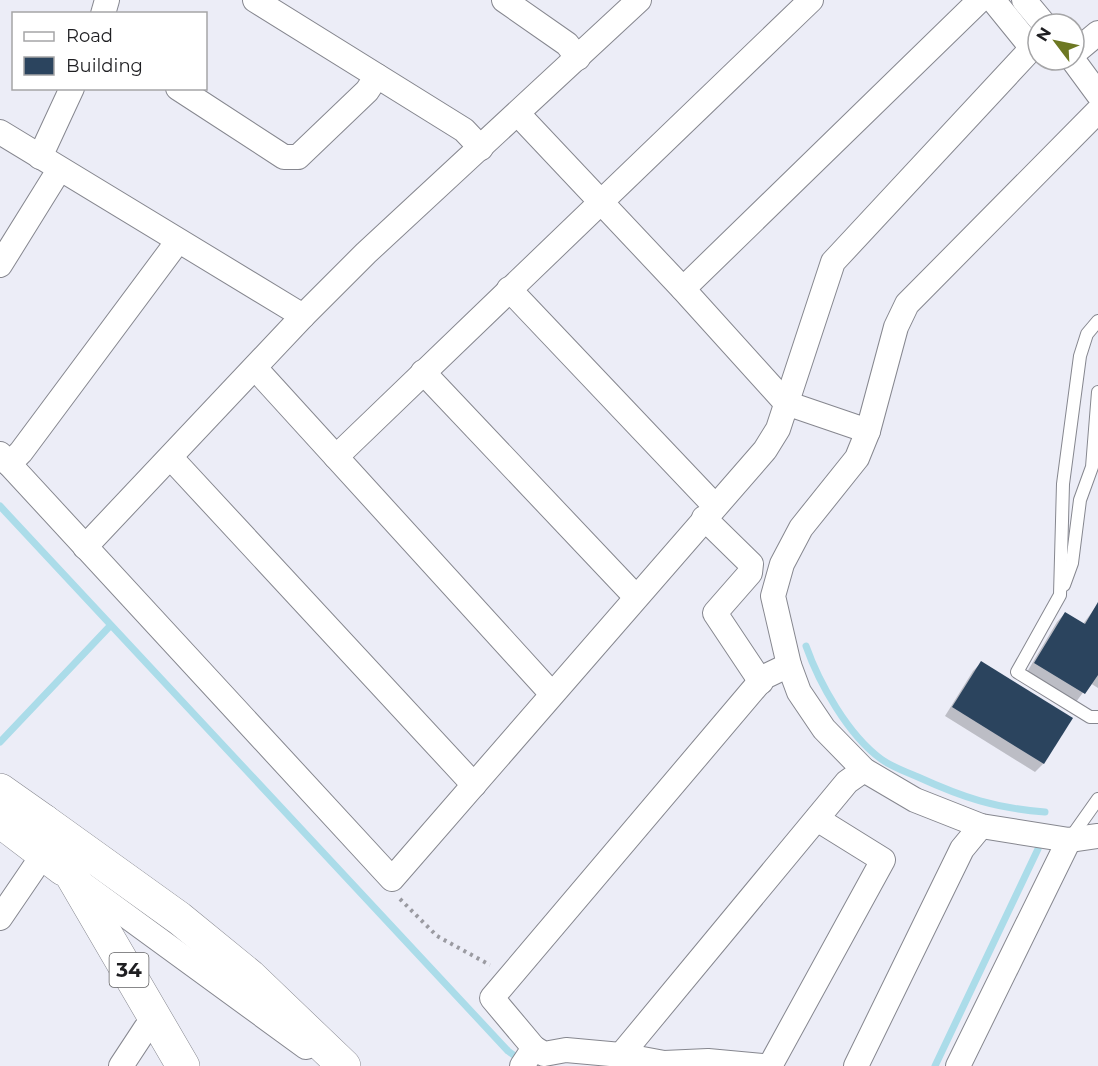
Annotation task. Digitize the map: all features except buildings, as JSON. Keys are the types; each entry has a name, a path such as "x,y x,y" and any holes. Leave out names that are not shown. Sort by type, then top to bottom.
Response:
{"street":[{"path":"255,0 464,130 481,148"},
{"path":"504,0 567,44 578,58"},
{"path":"85,547 256,369 303,316 366,253 639,0"},
{"path":"336,457 811,0"},
{"path":"683,289 980,0"},
{"path":"178,241 21,452 4,459 392,879 635,596 765,450 778,429 833,262 1032,48 993,0"},
{"path":"1024,0 1034,12"},
{"path":"1086,43 1098,33"},
{"path":"1082,72 1098,94"},
{"path":"181,90 284,157 298,157 367,91 377,76"},
{"path":"0,265 50,163 71,90"},
{"path":"1098,111 907,304 896,327 868,431 857,458 801,528 782,564 773,596 789,665 799,692 824,729 864,770 915,800 981,826 1069,840 1098,836"},
{"path":"518,114 683,289 786,403 868,431"},
{"path":"0,132 303,316"},
{"path":"509,289 709,512 751,564 750,573 715,613 761,682"},
{"path":"256,369 552,694"},
{"path":"423,372 635,596"},
{"path":"171,458 474,785"},
{"path":"762,1066 708,1061 664,1063 621,1055 566,1050 528,1056 492,998 761,682 789,665"},
{"path":"621,1055 847,782 864,770"},
{"name":"34","path":"0,790 44,837 72,876 183,1066"},
{"path":"770,1066 883,860 817,819"},
{"name":"34","path":"0,821 44,837"},
{"path":"856,1066 962,849 981,826"},
{"path":"0,918 44,837 179,918 232,962 344,1066"},
{"path":"958,1066 1069,840"},
{"path":"72,876 332,1066"},
{"path":"123,960 132,949 154,935"},
{"path":"121,1066 146,1028 158,1020"}],"lane":[{"path":"1060,596 1063,484 1080,356 1087,334 1098,321"},
{"path":"1098,392 1092,467 1080,500 1072,563 1060,596 1017,672 1090,717 1098,717"},
{"path":"1069,840 1098,799"}],"path":[{"path":"392,879 399,898 437,936 491,966 507,979"}],"waterway":[{"path":"0,506 508,1051 522,1061"},
{"path":"0,742 110,626"},
{"path":"806,646 836,707 857,736 881,759 899,769 965,796 995,805 1045,812"},
{"path":"935,1066 1038,849"}]}
